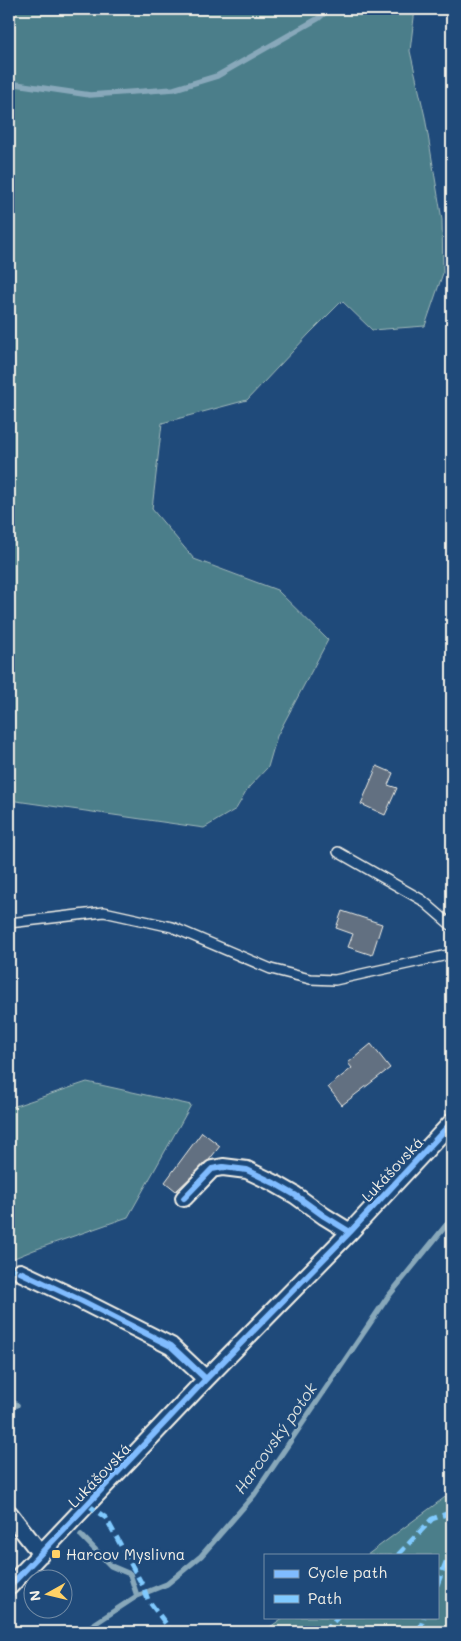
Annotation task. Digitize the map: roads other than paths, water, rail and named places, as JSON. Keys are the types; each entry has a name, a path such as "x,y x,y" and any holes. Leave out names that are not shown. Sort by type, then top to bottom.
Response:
{"street":[{"name":"Lukášovská","path":"9,1587 350,1232 452,1122"},
{"path":"184,1198 212,1169 223,1167 247,1170 288,1191 350,1232"},
{"path":"20,1272 171,1346 206,1380"},
{"path":"9,1513 41,1554"}],"lane":[{"path":"338,852 422,900 452,926"},
{"path":"9,922 104,912 172,927 271,969 310,980 335,980 452,954"}],"waterway":[{"path":"9,83 90,95 174,89 217,76 319,18 329,9"},
{"name":"Harcovský potok","path":"82,1632 137,1596 167,1584 201,1556 254,1495 387,1298 452,1218"},
{"path":"9,1400 17,1405"},
{"path":"81,1535 111,1566 130,1574 137,1596"}],"place":[{"name":"Harcov Myslivna","path":"56,1554"}]}
